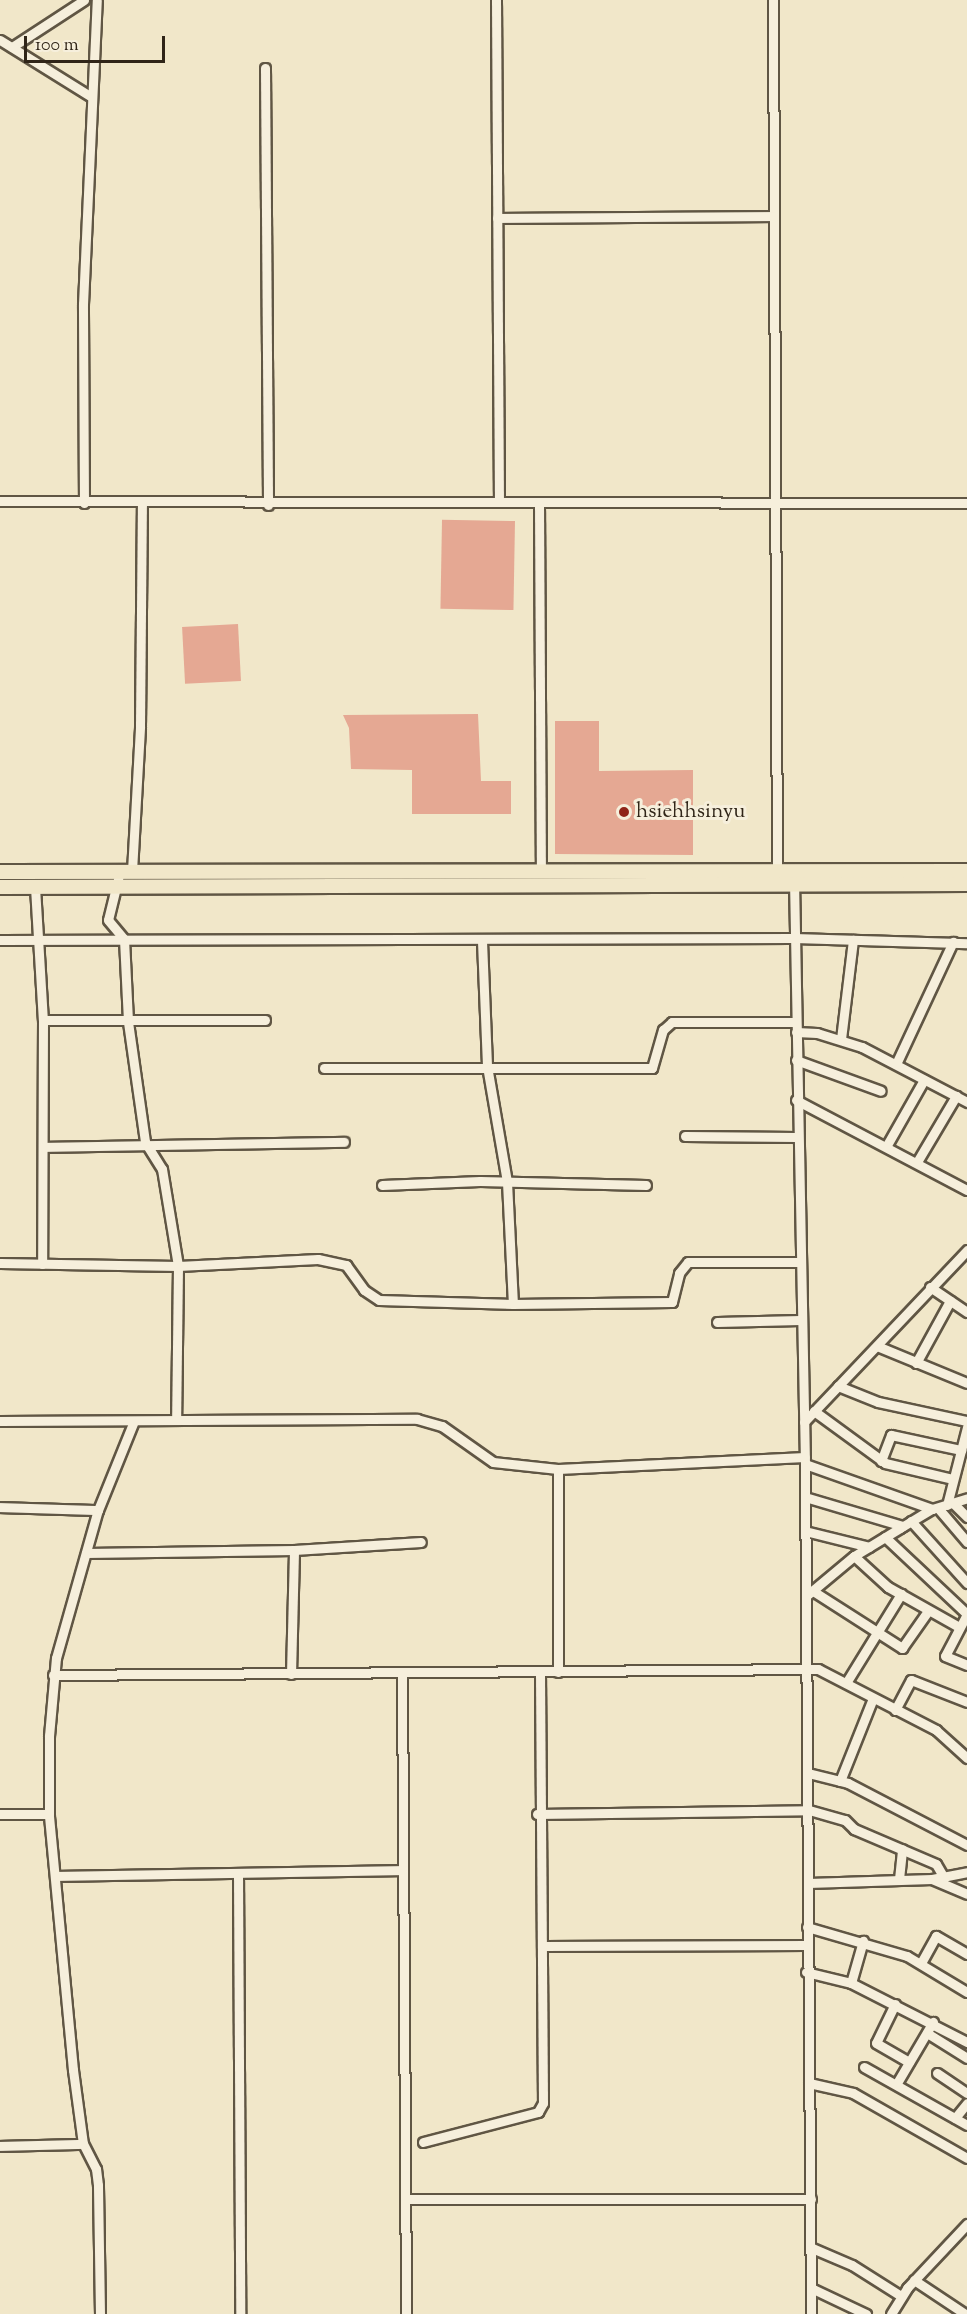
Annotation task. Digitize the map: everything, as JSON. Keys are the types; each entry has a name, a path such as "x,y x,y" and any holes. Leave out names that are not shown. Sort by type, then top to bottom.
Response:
{"main road":[{"path":"0,887 35,887 124,876 541,871 777,873 794,879 967,871"},
{"path":"0,872 124,876 794,879 967,884"}],"street":[{"path":"12,47 84,0"},
{"path":"84,503 90,96 97,59 97,0"},
{"path":"496,0 499,502"},
{"path":"773,0 777,873"},
{"path":"0,40 90,96"},
{"path":"265,68 268,505"},
{"path":"497,218 774,216"},
{"path":"0,501 268,505 499,502 967,503"},
{"path":"539,502 541,871"},
{"path":"142,504 140,726 124,876 108,920 124,939 128,1022 145,1142 162,1169 178,1266 176,1419"},
{"path":"794,879 798,1262 809,1594 806,1972 812,2314"},
{"path":"35,887 36,939 43,1020 42,1264"},
{"path":"0,940 482,941 794,938 967,943"},
{"path":"841,1039 853,940"},
{"path":"482,941 487,1066 507,1182 513,1304"},
{"path":"896,1064 954,942"},
{"path":"43,1020 128,1022 265,1020"},
{"path":"324,1068 487,1066 652,1068 663,1030 672,1022 796,1022"},
{"path":"796,1032 841,1039 896,1064 967,1102"},
{"path":"796,1060 881,1091"},
{"path":"887,1145 924,1080"},
{"path":"917,1162 956,1096"},
{"path":"796,1100 887,1145 967,1191"},
{"path":"685,1137 796,1137"},
{"path":"43,1147 145,1142 344,1142"},
{"path":"382,1185 507,1182 645,1185"},
{"path":"804,1422 967,1250"},
{"path":"0,1263 178,1266 334,1260 346,1265 363,1290 379,1300 513,1304 672,1302 679,1273 688,1262 798,1262"},
{"path":"930,1287 967,1312"},
{"path":"916,1363 950,1301"},
{"path":"717,1322 800,1320"},
{"path":"877,1346 967,1383"},
{"path":"838,1386 878,1402 967,1421"},
{"path":"814,1411 881,1461 952,1479"},
{"path":"0,1421 417,1419 442,1426 493,1462 558,1469 805,1460 943,1506 967,1517"},
{"path":"100,2314 96,2169 83,2144 58,1876 49,1814 53,1675 98,1510 134,1420"},
{"path":"943,1506 967,1427"},
{"path":"881,1461 891,1435 961,1450"},
{"path":"558,1469 558,1672"},
{"path":"805,1497 907,1524 967,1583"},
{"path":"809,1594 854,1556 885,1537 943,1506 967,1498"},
{"path":"943,1506 967,1542"},
{"path":"0,1507 98,1510"},
{"path":"806,1531 869,1547"},
{"path":"885,1537 967,1614 945,1656 967,1665"},
{"path":"86,1553 294,1550 421,1542"},
{"path":"291,1674 294,1550"},
{"path":"854,1556 901,1594 959,1627"},
{"path":"809,1594 905,1648 928,1611"},
{"path":"846,1683 901,1594"},
{"path":"53,1675 818,1669 936,1730 967,1758"},
{"path":"423,2142 541,2109 543,1946 537,1814 540,1672"},
{"path":"402,1673 406,2314"},
{"path":"895,1710 911,1680 967,1702"},
{"path":"840,1781 873,1698"},
{"path":"808,1773 840,1781 967,1845"},
{"path":"537,1814 809,1810 845,1820 939,1865 944,1878"},
{"path":"0,1814 49,1814"},
{"path":"899,1879 902,1849"},
{"path":"58,1876 402,1870"},
{"path":"808,1883 932,1879 967,1872"},
{"path":"238,1873 240,2314"},
{"path":"932,1879 967,1893"},
{"path":"807,1927 864,1941 921,1963 967,1992"},
{"path":"921,1963 936,1936 966,1950"},
{"path":"851,1983 864,1941"},
{"path":"543,1946 807,1945"},
{"path":"806,1972 851,1983 933,2022 967,2042"},
{"path":"895,2004 876,2043 909,2062"},
{"path":"897,2083 933,2022"},
{"path":"927,2033 967,2058"},
{"path":"864,2067 897,2083 967,2125"},
{"path":"937,2073 967,2093"},
{"path":"809,2083 853,2093 967,2158"},
{"path":"955,2118 967,2103"},
{"path":"0,2146 83,2144"},
{"path":"407,2199 811,2199"},
{"path":"895,2313 901,2296 956,2239 967,2224"},
{"path":"956,2239 967,2243"},
{"path":"812,2248 852,2265 901,2296"},
{"path":"914,2280 965,2314"},
{"path":"811,2288 866,2314"}],"building":[{"path":"442,520 515,521 513,610 440,609"},
{"path":"238,624 241,681 185,684 182,627"},
{"path":"478,714 481,781 511,781 511,814 412,814 412,770 351,769 349,728 343,715"},
{"name":"hsiehhsinyu","path":"555,721 599,721 599,771 693,770 693,855 555,854"}],"place":[{"name":"hsiehhsinyu","path":"624,812"}]}
